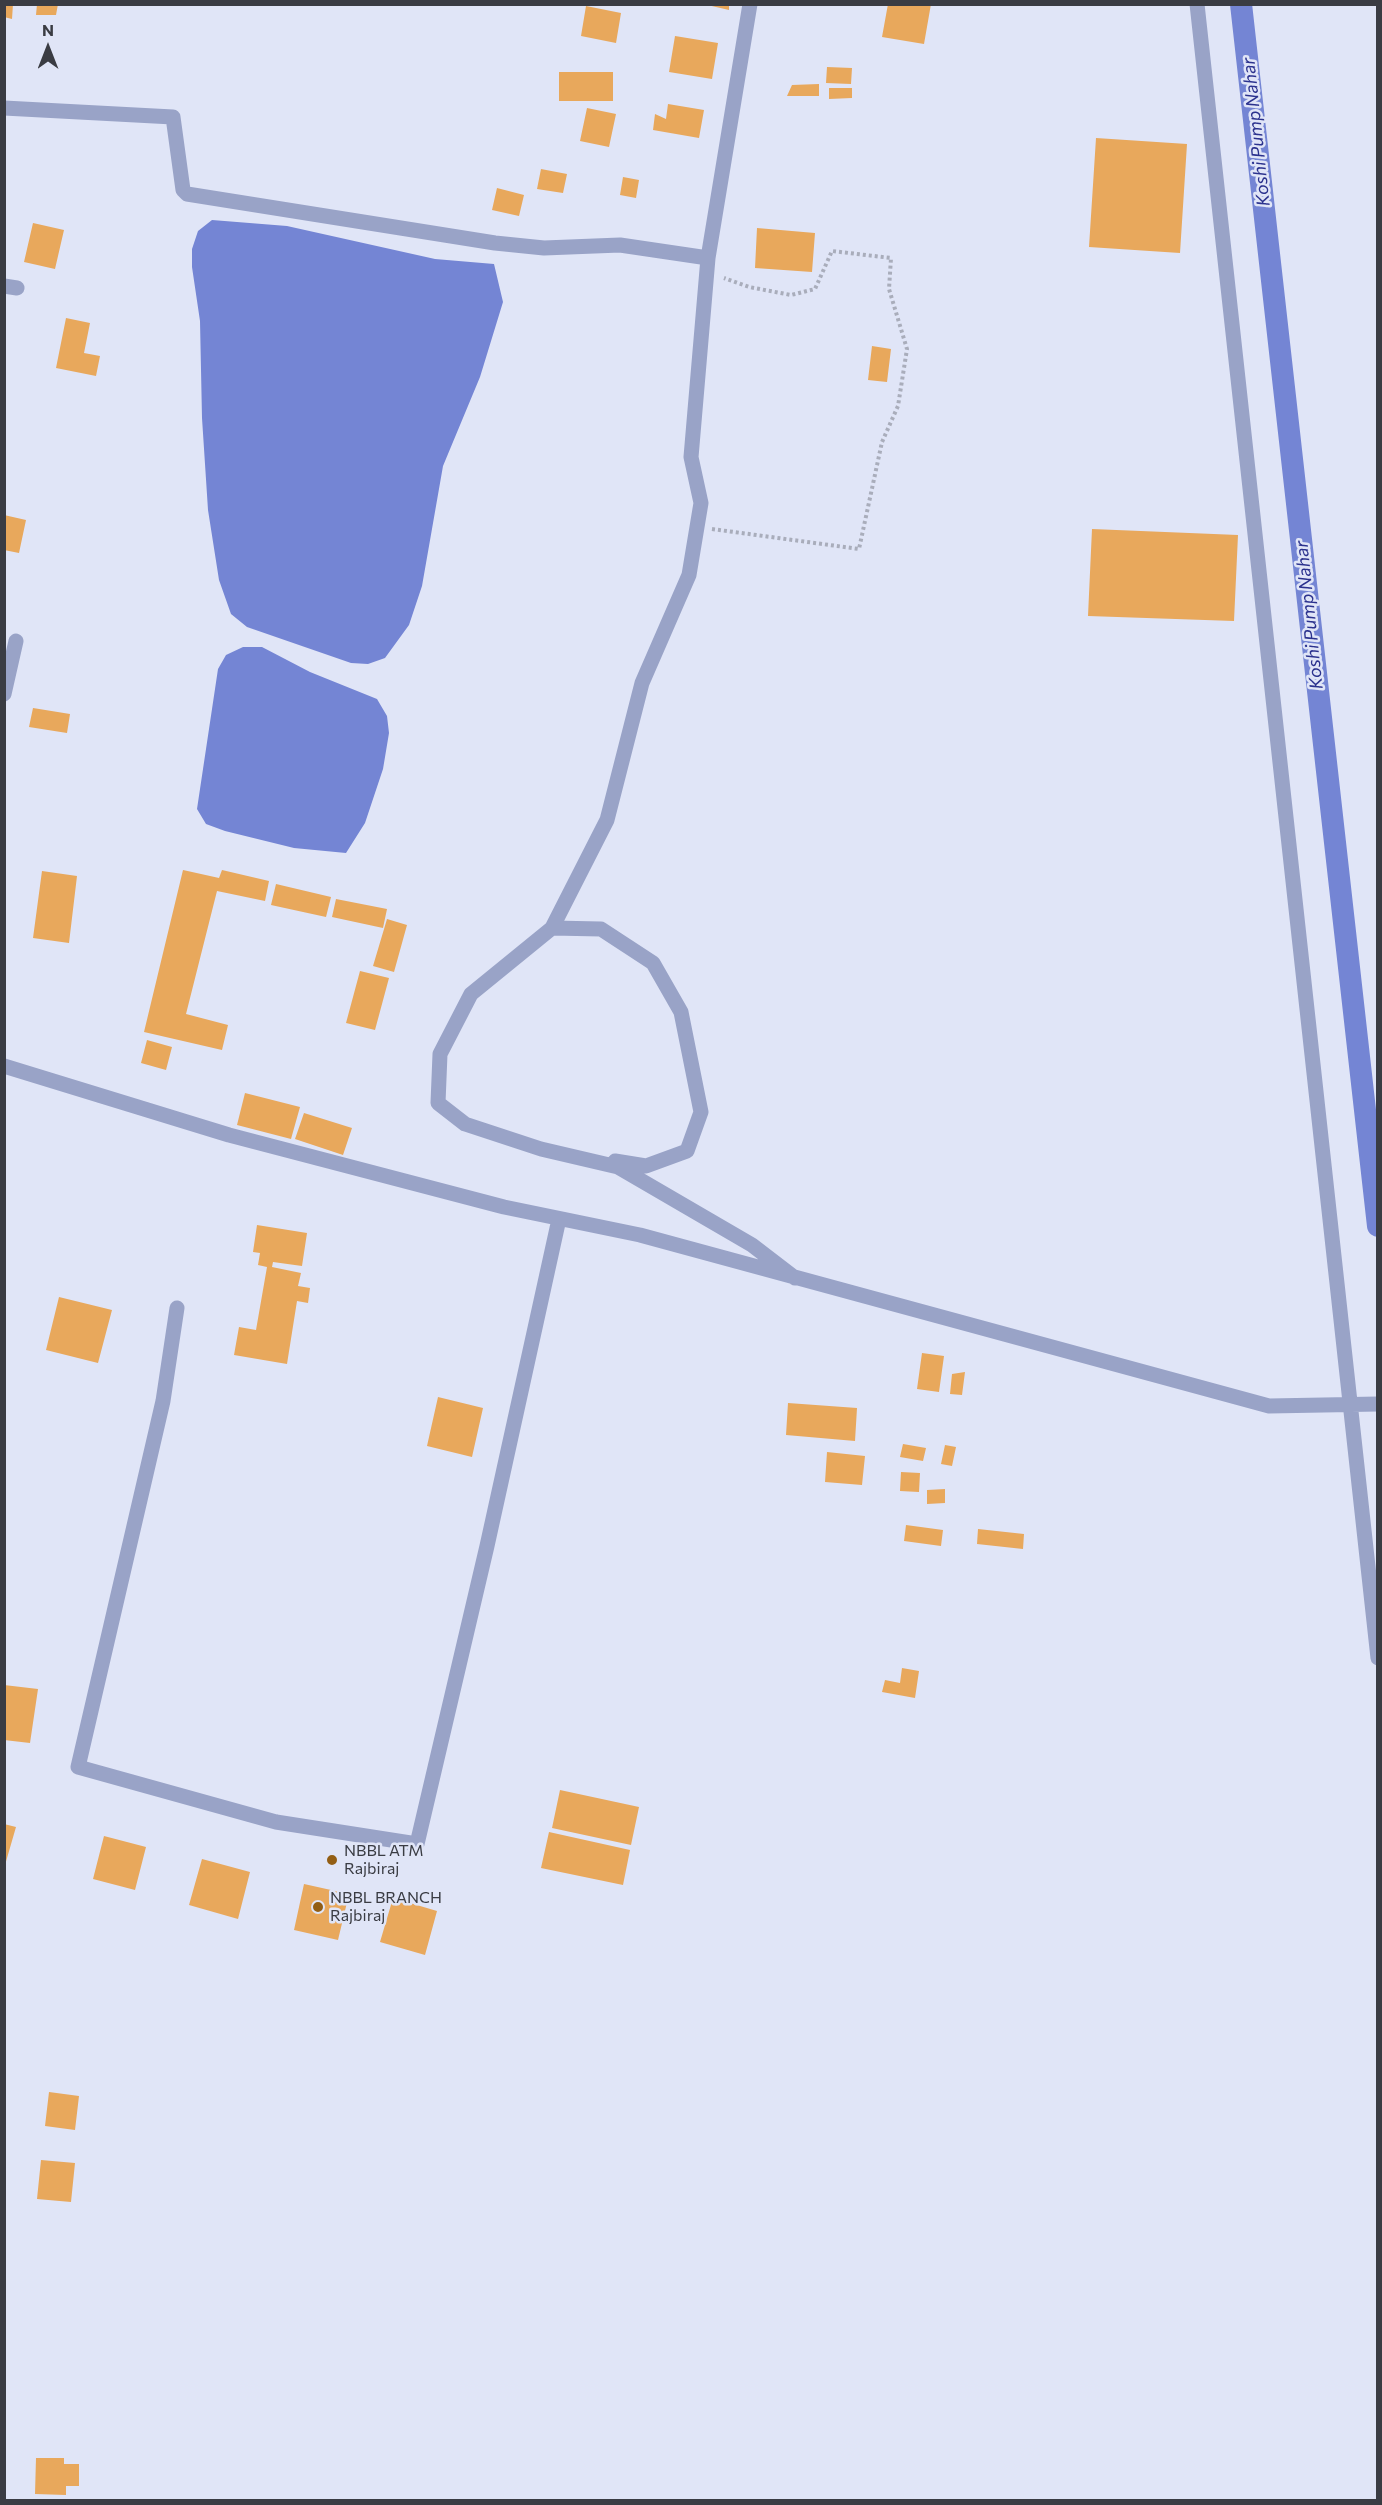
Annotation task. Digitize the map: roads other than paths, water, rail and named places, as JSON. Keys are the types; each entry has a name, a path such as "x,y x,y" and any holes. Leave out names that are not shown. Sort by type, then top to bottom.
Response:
{"street":[{"path":"750,4 708,265 691,457 701,503 689,575 642,683 607,820 552,928 471,994 440,1054 438,1103 465,1124 541,1149 618,1167 752,1245 795,1278"},
{"path":"1197,4 1377,1658"},
{"path":"4,108 173,117 183,190 187,194 495,243 544,248 620,244 708,265"},
{"path":"4,694 16,641"},
{"path":"541,1149 646,1166 687,1151 701,1112 681,1012 654,963 601,928 552,928"},
{"path":"4,1066 229,1134 504,1207 640,1235 1269,1406 1377,1404"},
{"path":"177,1308 163,1401 78,1767 276,1822 417,1844 487,1546 559,1218"}],"water":[{"path":"212,220 287,226 435,259 494,264 503,302 480,377 443,466 422,586 409,625 385,658 368,664 351,663 247,627 231,614 219,580 208,510 202,418 200,321 192,267 192,249 198,231"},
{"path":"243,647 262,647 310,672 377,699 387,716 389,733 383,769 365,823 346,853 294,848 225,831 206,824 197,809 218,669 226,655"}],"waterway":[{"name":"Koshi Pump Nahar","path":"1241,4 1378,1226"}],"place":[{"name":"NBBL ATM Rajbiraj","path":"332,1860"},
{"name":"NBBL BRANCH Rajbiraj","path":"318,1907"}]}
